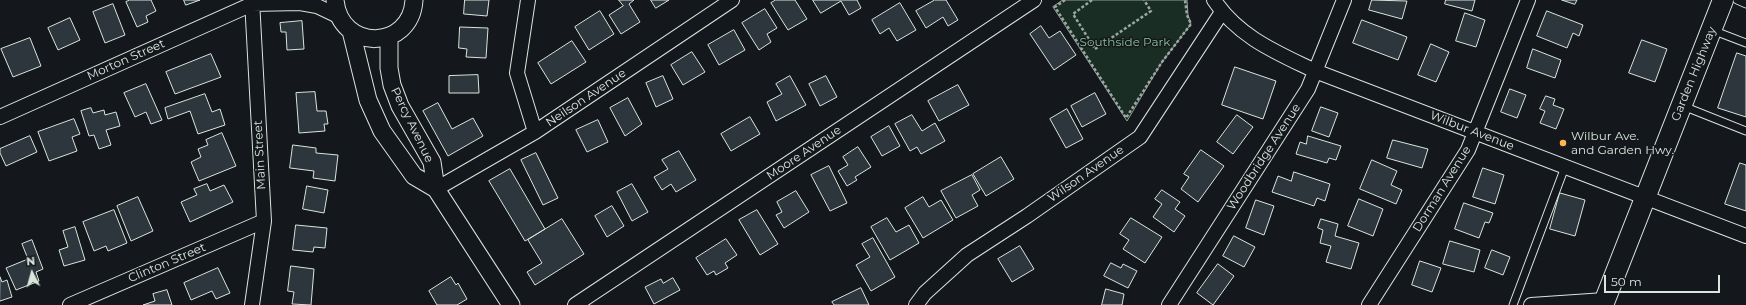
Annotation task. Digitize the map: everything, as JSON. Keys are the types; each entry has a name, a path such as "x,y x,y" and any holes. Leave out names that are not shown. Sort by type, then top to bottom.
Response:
{"main road":[{"name":"Garden Highway","path":"1604,303 1681,105 1724,0"}],"street":[{"path":"337,8 351,31 363,37 376,39 388,37 400,30 408,20 413,8 414,0"},
{"path":"528,0 517,73 535,132"},
{"name":"Neilson Avenue","path":"436,189 535,132 732,0"},
{"name":"Moore Avenue","path":"575,305 1034,0"},
{"name":"Woodbridge Avenue","path":"1169,305 1308,89 1344,0"},
{"name":"Dorman Avenue","path":"1369,305 1468,150 1528,0"},
{"name":"Morton Street","path":"0,117 255,1 300,3 337,8"},
{"name":"Main Street","path":"252,305 264,221 255,1"},
{"name":"Wilbur Avenue","path":"1218,6 1244,32 1262,45 1315,71 1746,236"},
{"name":"Wilson Avenue","path":"916,305 925,294 966,255 1027,216 1140,137 1218,6"},
{"name":"Percy Avenue","path":"351,31 368,100 382,131 414,176 436,189"},
{"name":"Percy Avenue","path":"388,37 389,68 392,85 400,106 432,162 436,189 511,305"},
{"name":"Clinton Street","path":"70,305 264,221"},
{"path":"1531,305 1604,303"}],"lane":[{"path":"1737,0 1746,4"},
{"path":"1712,30 1746,43"},
{"path":"1681,105 1746,130"},
{"path":"1513,305 1565,167"}],"path":[{"path":"1066,0 1055,7 1126,118 1162,62 1191,24 1187,14 1185,0"},
{"path":"1092,0 1073,14 1095,48 1151,11 1144,0"}],"green space":[{"name":"Southside Park","path":"1063,0 1187,0 1188,15 1191,24 1162,62 1127,121 1053,7"}],"building":[{"path":"130,0 151,0 156,11 146,16 148,22 137,27 126,2"},
{"path":"184,0 200,0 186,5"},
{"path":"465,0 489,0 487,16 464,14"},
{"path":"619,0 634,0 629,4 640,22 621,34 609,15 623,6"},
{"path":"651,0 669,0 656,8"},
{"path":"776,0 795,0 807,19 788,30 771,3"},
{"path":"813,0 857,0 861,8 849,15 841,1 821,13"},
{"path":"935,0 946,0 958,20 948,26 943,17 926,28 916,11"},
{"path":"1372,0 1407,1 1402,19 1369,10"},
{"path":"1446,0 1475,0 1472,11 1445,4"},
{"path":"1562,0 1577,0 1575,4"},
{"path":"900,3 916,30 897,41 889,28 880,34 872,20"},
{"path":"113,4 125,35 105,43 93,12"},
{"path":"765,9 777,28 767,34 771,42 759,50 742,23"},
{"path":"600,11 614,34 589,50 575,27"},
{"path":"1547,11 1583,25 1579,36 1573,33 1567,48 1537,36"},
{"path":"1465,13 1485,20 1476,47 1456,41"},
{"path":"70,18 80,40 58,50 48,28"},
{"path":"1362,20 1407,37 1398,60 1353,43"},
{"path":"302,21 304,49 287,50 286,32 281,32 280,23"},
{"path":"1041,26 1049,38 1060,31 1076,55 1054,70 1030,34"},
{"path":"460,27 488,28 486,58 466,57 467,49 459,48"},
{"path":"734,30 745,50 719,65 708,45"},
{"path":"30,38 41,66 13,77 1,49"},
{"path":"1642,40 1667,49 1655,82 1629,73"},
{"path":"572,41 586,62 551,84 538,63"},
{"path":"1431,44 1449,52 1436,82 1418,75"},
{"path":"1533,49 1561,60 1555,78 1527,68"},
{"path":"692,52 705,72 683,85 671,65"},
{"path":"1737,53 1746,56 1746,117 1718,108"},
{"path":"211,54 221,77 175,94 166,72"},
{"path":"1235,67 1276,81 1263,119 1222,105"},
{"path":"478,75 479,93 449,93 449,76"},
{"path":"663,76 673,99 656,107 646,83"},
{"path":"790,76 806,105 776,121 767,102 782,94 776,84"},
{"path":"826,76 837,97 820,106 809,84"},
{"path":"146,84 162,120 151,124 146,112 135,117 124,93"},
{"path":"958,85 969,105 939,121 928,101"},
{"path":"1510,89 1526,95 1517,118 1501,112"},
{"path":"315,92 317,111 326,111 328,124 324,124 325,131 299,133 296,93"},
{"path":"1095,93 1106,114 1082,127 1071,106"},
{"path":"205,94 212,112 220,109 225,125 198,134 190,111 168,119 165,108"},
{"path":"1546,96 1555,99 1553,105 1564,109 1556,129 1540,123 1545,111 1540,109"},
{"path":"628,98 642,124 625,136 610,108"},
{"path":"438,103 452,129 473,118 483,136 448,156 423,111"},
{"path":"1321,107 1338,113 1329,137 1312,131"},
{"path":"91,108 93,113 104,110 105,115 116,112 120,126 106,130 111,145 99,149 94,135 89,136 81,111"},
{"path":"1067,109 1083,139 1066,148 1050,119"},
{"path":"912,115 922,131 935,123 945,141 921,154 917,147 910,151 895,124"},
{"path":"1237,115 1253,127 1233,154 1217,142"},
{"path":"750,117 760,134 731,151 721,134"},
{"path":"74,119 80,134 72,137 77,151 49,161 38,132"},
{"path":"598,120 608,142 587,152 576,130"},
{"path":"889,126 900,146 882,156 871,137"},
{"path":"222,133 236,166 199,181 191,162 201,157 198,149 208,145 206,140"},
{"path":"30,136 37,152 6,166 0,153 0,149"},
{"path":"1308,136 1341,146 1336,160 1329,158 1327,163 1296,154 1300,142 1306,144"},
{"path":"1393,140 1428,149 1422,168 1387,158"},
{"path":"293,145 316,148 316,153 338,155 335,181 313,178 314,171 290,168"},
{"path":"858,147 871,167 855,177 857,180 847,186 838,171 848,165 843,157"},
{"path":"1201,150 1224,166 1198,202 1181,189 1189,177 1184,174"},
{"path":"679,151 696,180 676,192 671,184 662,190 654,177 668,169 662,160"},
{"path":"536,153 558,198 543,205 521,160"},
{"path":"1001,157 1014,179 986,196 973,174"},
{"path":"1372,160 1397,171 1391,185 1402,190 1396,204 1360,189"},
{"path":"1740,163 1746,165 1746,211 1725,204"},
{"path":"829,166 847,203 830,211 811,175"},
{"path":"1483,168 1504,175 1495,204 1473,197"},
{"path":"510,169 545,229 525,241 489,181"},
{"path":"1294,172 1330,184 1325,201 1317,198 1314,206 1272,192 1278,176 1291,181"},
{"path":"972,175 980,190 972,195 978,206 956,218 941,191"},
{"path":"207,184 210,191 224,185 233,202 190,222 181,202 197,195 194,189"},
{"path":"632,184 648,212 632,221 617,192"},
{"path":"307,186 328,190 324,213 303,209"},
{"path":"1162,190 1180,202 1175,209 1185,216 1174,232 1153,217 1162,204 1155,199"},
{"path":"796,191 809,212 784,228 776,215 782,212 777,202"},
{"path":"1560,193 1585,200 1575,236 1550,229"},
{"path":"138,197 153,231 131,241 117,206"},
{"path":"923,197 929,207 941,200 953,220 923,238 905,208"},
{"path":"1359,199 1383,209 1373,236 1348,226"},
{"path":"1256,200 1274,206 1264,235 1246,228"},
{"path":"1464,203 1493,213 1489,223 1485,222 1479,238 1455,229"},
{"path":"612,206 624,226 607,237 595,216"},
{"path":"114,210 127,243 108,251 106,246 94,251 83,222"},
{"path":"757,210 778,244 760,255 739,220"},
{"path":"887,218 896,232 909,225 919,243 890,260 871,227"},
{"path":"1131,218 1162,237 1145,263 1123,249 1129,240 1120,234"},
{"path":"562,219 584,254 535,285 527,272 542,263 528,240"},
{"path":"1321,219 1338,224 1335,236 1359,243 1351,269 1326,262 1331,246 1320,243 1323,230 1318,228"},
{"path":"296,225 327,228 325,248 314,247 313,252 293,250"},
{"path":"75,227 85,260 64,266 59,250 68,247 63,231"},
{"path":"1234,236 1255,247 1244,267 1223,256"},
{"path":"873,238 895,277 871,291 856,265 870,257 862,244"},
{"path":"726,239 737,255 725,263 728,268 716,275 714,271 707,275 696,258"},
{"path":"32,240 43,269 36,272 39,281 16,290 6,268 28,259 22,244"},
{"path":"1450,241 1480,250 1474,272 1443,264"},
{"path":"1020,246 1034,269 1012,282 998,259"},
{"path":"1492,250 1510,257 1503,275 1485,268"},
{"path":"1420,261 1441,268 1432,292 1412,285"},
{"path":"1111,263 1121,268 1123,264 1137,271 1128,288 1104,276"},
{"path":"1218,264 1234,276 1213,305 1197,293"},
{"path":"291,266 314,269 311,305 292,304 294,292 288,291"},
{"path":"218,268 230,293 216,299 212,291 191,300 184,283"},
{"path":"0,277 2,282 7,280 12,297 0,301"},
{"path":"451,277 456,285 458,283 467,299 457,305 437,305 429,291"},
{"path":"673,278 680,290 654,304 645,287 661,279 663,283"},
{"path":"861,288 869,305 834,305 832,302"},
{"path":"1106,289 1124,294 1122,305 1102,305"},
{"path":"167,290 172,305 143,305 155,301 153,294"}],"place":[{"name":"Wilbur Ave. and Garden Hwy.","path":"1563,143"}]}
